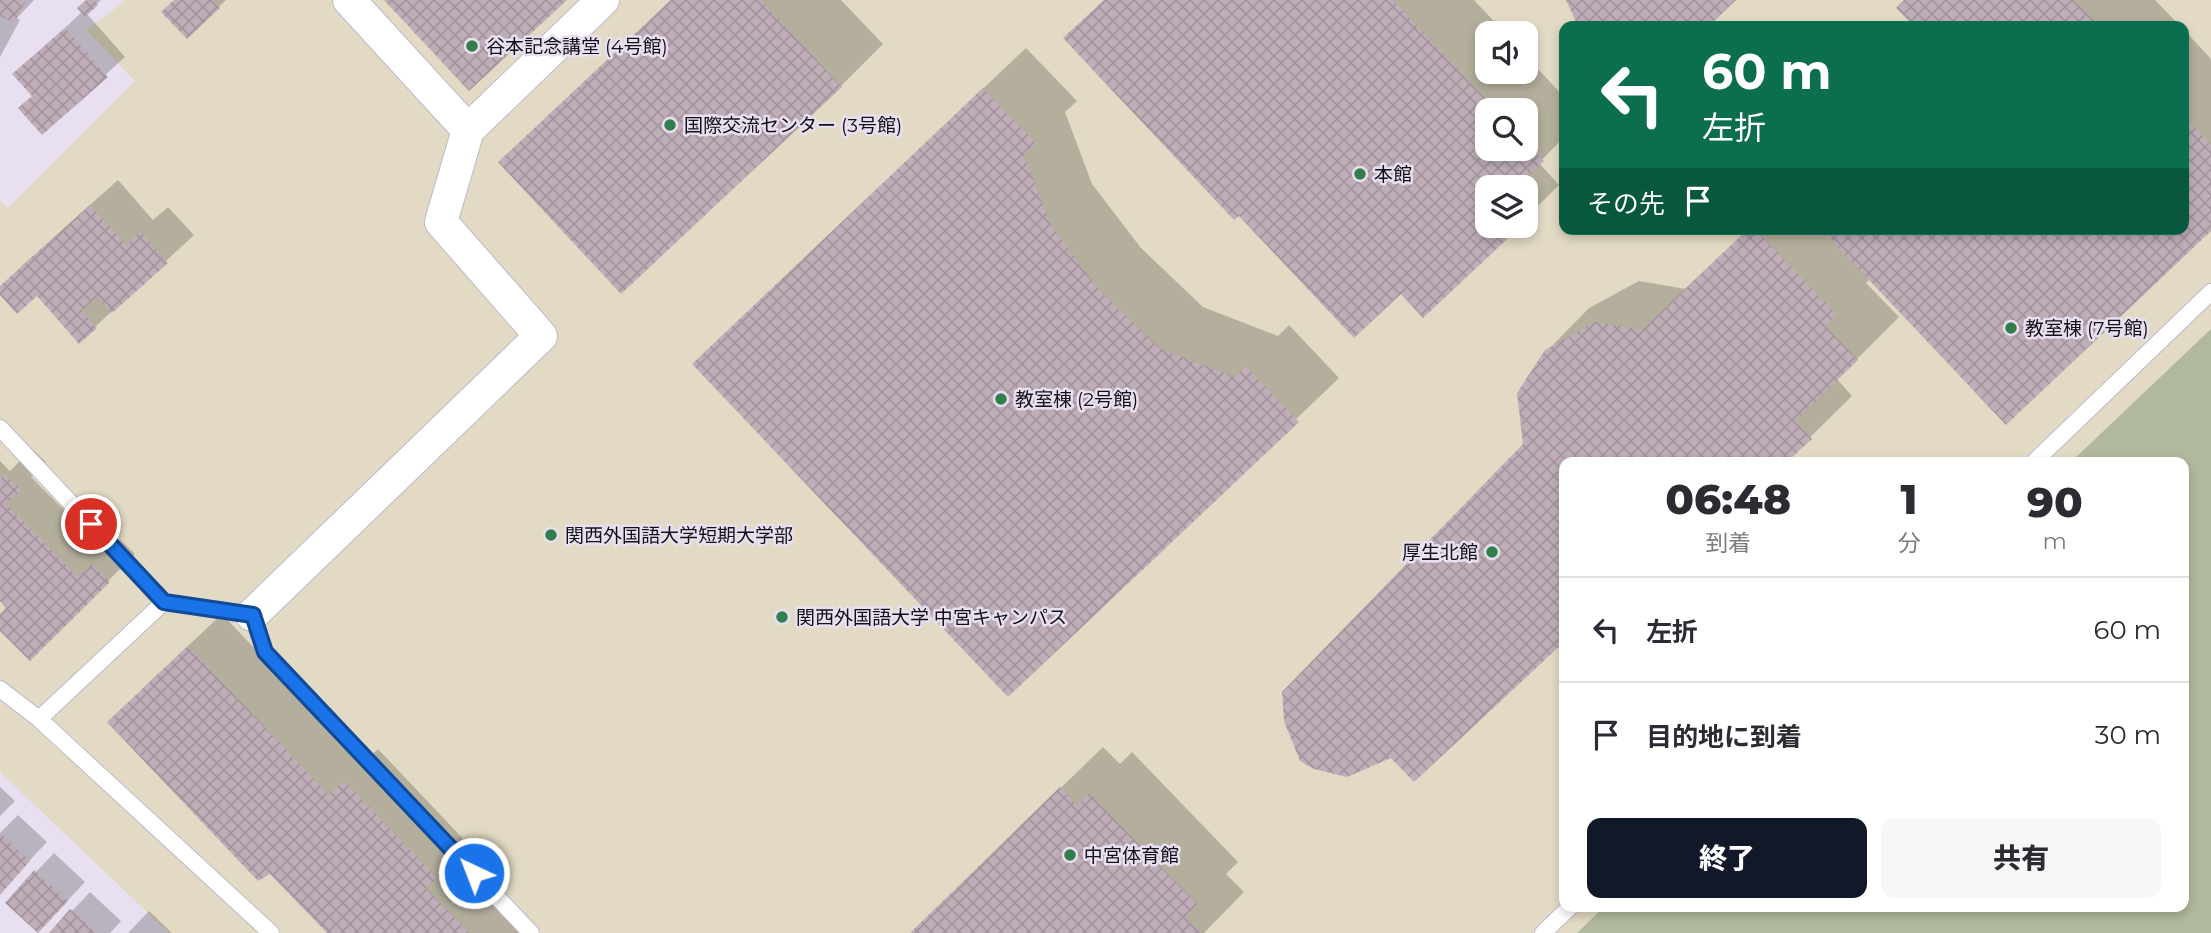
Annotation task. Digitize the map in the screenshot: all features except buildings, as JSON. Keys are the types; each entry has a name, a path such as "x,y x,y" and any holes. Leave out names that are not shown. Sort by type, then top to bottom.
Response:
{"street":[{"path":"349,0 468,130"},
{"path":"253,615 541,336 441,222 468,130 603,0"}],"lane":[{"path":"2039,457 2211,292"},
{"path":"0,428 164,602 253,615 265,652 531,933"},
{"path":"39,719 164,602"},
{"path":"0,689 39,719 271,933"},
{"path":"1543,933 1565,912"}],"shaded area":[{"name":"関西外国語大学 中宮キャンパス","path":"126,0 2211,0 2211,933 169,933 0,772 0,201 8,208 135,81 86,30"}],"green space":[{"path":"2211,329 2211,933 1577,933 1599,912 2189,912 2189,457 2076,457"}],"place":[{"name":"谷本記念講堂 (4号館)","path":"472,46"},
{"name":"国際交流センター (3号館)","path":"670,125"},
{"name":"本館","path":"1360,174"},
{"name":"教室棟 (7号館)","path":"2011,328"},
{"name":"教室棟 (2号館)","path":"1001,399"},
{"name":"関西外国語大学短期大学部","path":"551,535"},
{"name":"厚生北館","path":"1492,552"},
{"name":"関西外国語大学 中宮キャンパス","path":"782,617"},
{"name":"中宮体育館","path":"1070,855"}],"route":[{"path":"91,524 164,602 253,615 265,652 474,873"}]}
